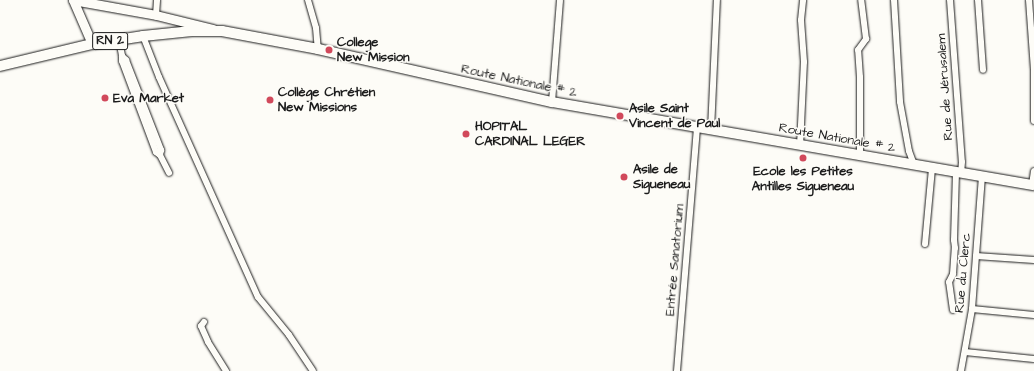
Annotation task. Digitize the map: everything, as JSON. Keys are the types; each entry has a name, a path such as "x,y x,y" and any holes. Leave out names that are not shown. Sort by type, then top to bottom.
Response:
{"main road":[{"path":"73,0 156,15 222,31"},
{"path":"73,0 92,44"},
{"name":"Route Nationale # 2","path":"0,66 92,44 143,36 222,31 318,49 552,102 1033,185"}],"street":[{"path":"156,15 157,0"},
{"path":"308,0 316,28 318,49"},
{"path":"552,102 560,0"},
{"path":"711,130 717,0"},
{"path":"800,146 804,62 801,20 803,0"},
{"path":"860,155 860,77 858,50 866,39 861,0"},
{"path":"894,0 900,102 909,151 914,165"},
{"name":"Rue de Jérusalem","path":"950,0 962,162 958,173 954,240 955,248 953,274 950,282 953,310"},
{"path":"978,0 984,70"},
{"path":"1028,0 1034,70 1034,121"},
{"path":"143,36 159,77 258,297 289,336 313,371"},
{"path":"119,40 122,56 126,60 161,150 160,155 169,173"},
{"name":"Entrée Sanatorium","path":"677,371 697,128"},
{"path":"925,244 932,168"},
{"path":"1033,185 1034,171"},
{"name":"Rue du Clerc","path":"961,371 972,309 982,176"},
{"path":"976,256 1034,260"},
{"path":"972,309 1034,315"},
{"path":"204,322 201,326 208,342 226,371"},
{"path":"965,352 1034,359"}],"place":[{"name":"College New Mission","path":"329,50"},
{"name":"Eva Market","path":"105,98"},
{"name":"Collège Chrétien New Missions","path":"270,100"},
{"name":"Asile Saint Vincent de Paul","path":"620,116"},
{"name":"HOPITAL CARDINAL LEGER","path":"466,134"},
{"name":"Ecole les Petites Antilles Sigueneau","path":"803,158"},
{"name":"Asile de Sigueneau","path":"624,177"}]}
